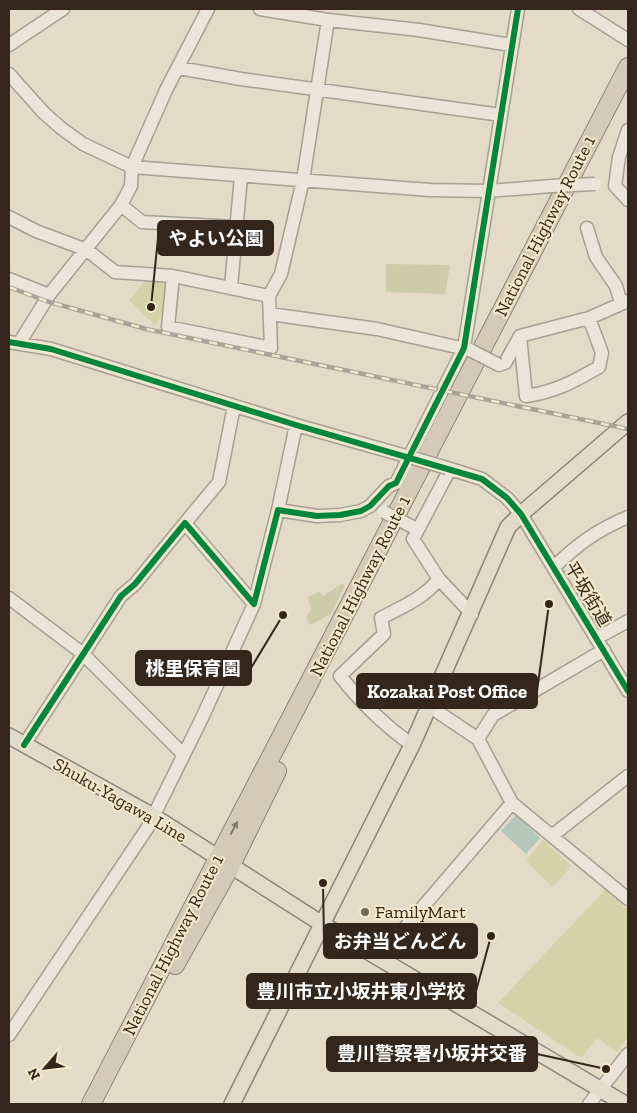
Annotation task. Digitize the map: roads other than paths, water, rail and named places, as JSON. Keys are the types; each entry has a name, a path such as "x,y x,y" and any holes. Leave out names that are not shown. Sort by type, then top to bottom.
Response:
{"highway":[{"name":"National Highway Route 1","path":"101,1104 628,67"},
{"name":"National Highway Route 1","path":"90,1104 318,687 628,88"}],"main road":[{"path":"232,1104 412,745 472,614 508,527 628,422"},
{"name":"Shuku-Yagawa Line","path":"9,736 153,816 378,958 626,1104"}],"street":[{"path":"9,45 63,9"},
{"path":"12,341 87,250 121,205 131,186 132,167 166,90 208,9"},
{"path":"260,9 328,20 418,30 511,45"},
{"path":"278,510 318,516 340,515 361,511 370,506 377,497 396,484 467,349 488,191 518,9"},
{"path":"579,9 628,40"},
{"path":"173,276 168,327 271,348 269,296 281,274 303,180 328,20"},
{"path":"179,68 241,79 500,115"},
{"path":"9,74 44,114 61,128 84,144 132,167 430,190 488,191 595,184 628,189"},
{"path":"615,186 619,157 628,130"},
{"path":"231,287 241,176"},
{"path":"615,186 628,200"},
{"path":"121,205 142,222 236,227"},
{"path":"9,217 36,231 87,250 115,272 173,276 269,296"},
{"path":"270,314 377,329 467,349 499,365 505,363 520,336 588,318 625,302 596,257 587,228"},
{"path":"9,279 49,295"},
{"path":"520,336 526,396 546,393 570,384 599,367 602,354 588,318"},
{"name":"平坂街道","path":"12,341 51,349 296,425 482,479 507,498 521,514 628,691"},
{"path":"24,745 82,653 121,596 135,584 219,482 234,406"},
{"path":"9,1035 153,816 184,755 254,604 278,510 296,425"},
{"path":"448,468 415,528 413,539 439,579 472,614"},
{"path":"377,497 383,504 384,512 415,528"},
{"path":"554,567 582,541 605,527 628,517"},
{"path":"185,523 254,604"},
{"path":"412,745 384,726 358,699 340,676 384,634 381,618 412,603 439,579"},
{"path":"9,598 82,653 184,755"},
{"path":"597,638 628,621"},
{"path":"478,739 493,716 604,650"},
{"path":"429,706 478,739 512,803 627,895"},
{"path":"553,835 628,776"},
{"path":"378,958 512,803"},
{"path":"589,1104 602,1090 628,1054"}],"railway":[{"path":"9,287 46,301 146,329 628,429"}],"place":[{"name":"やよい公園","path":"151,307"},
{"name":"Kozakai Post Office","path":"549,604"},
{"name":"桃里保育園","path":"283,615"},
{"name":"お弁当どんどん","path":"323,883"},
{"name":"FamilyMart","path":"365,912"},
{"name":"豊川市立小坂井東小学校","path":"491,936"},
{"name":"豊川警察署小坂井交番","path":"606,1069"}]}
